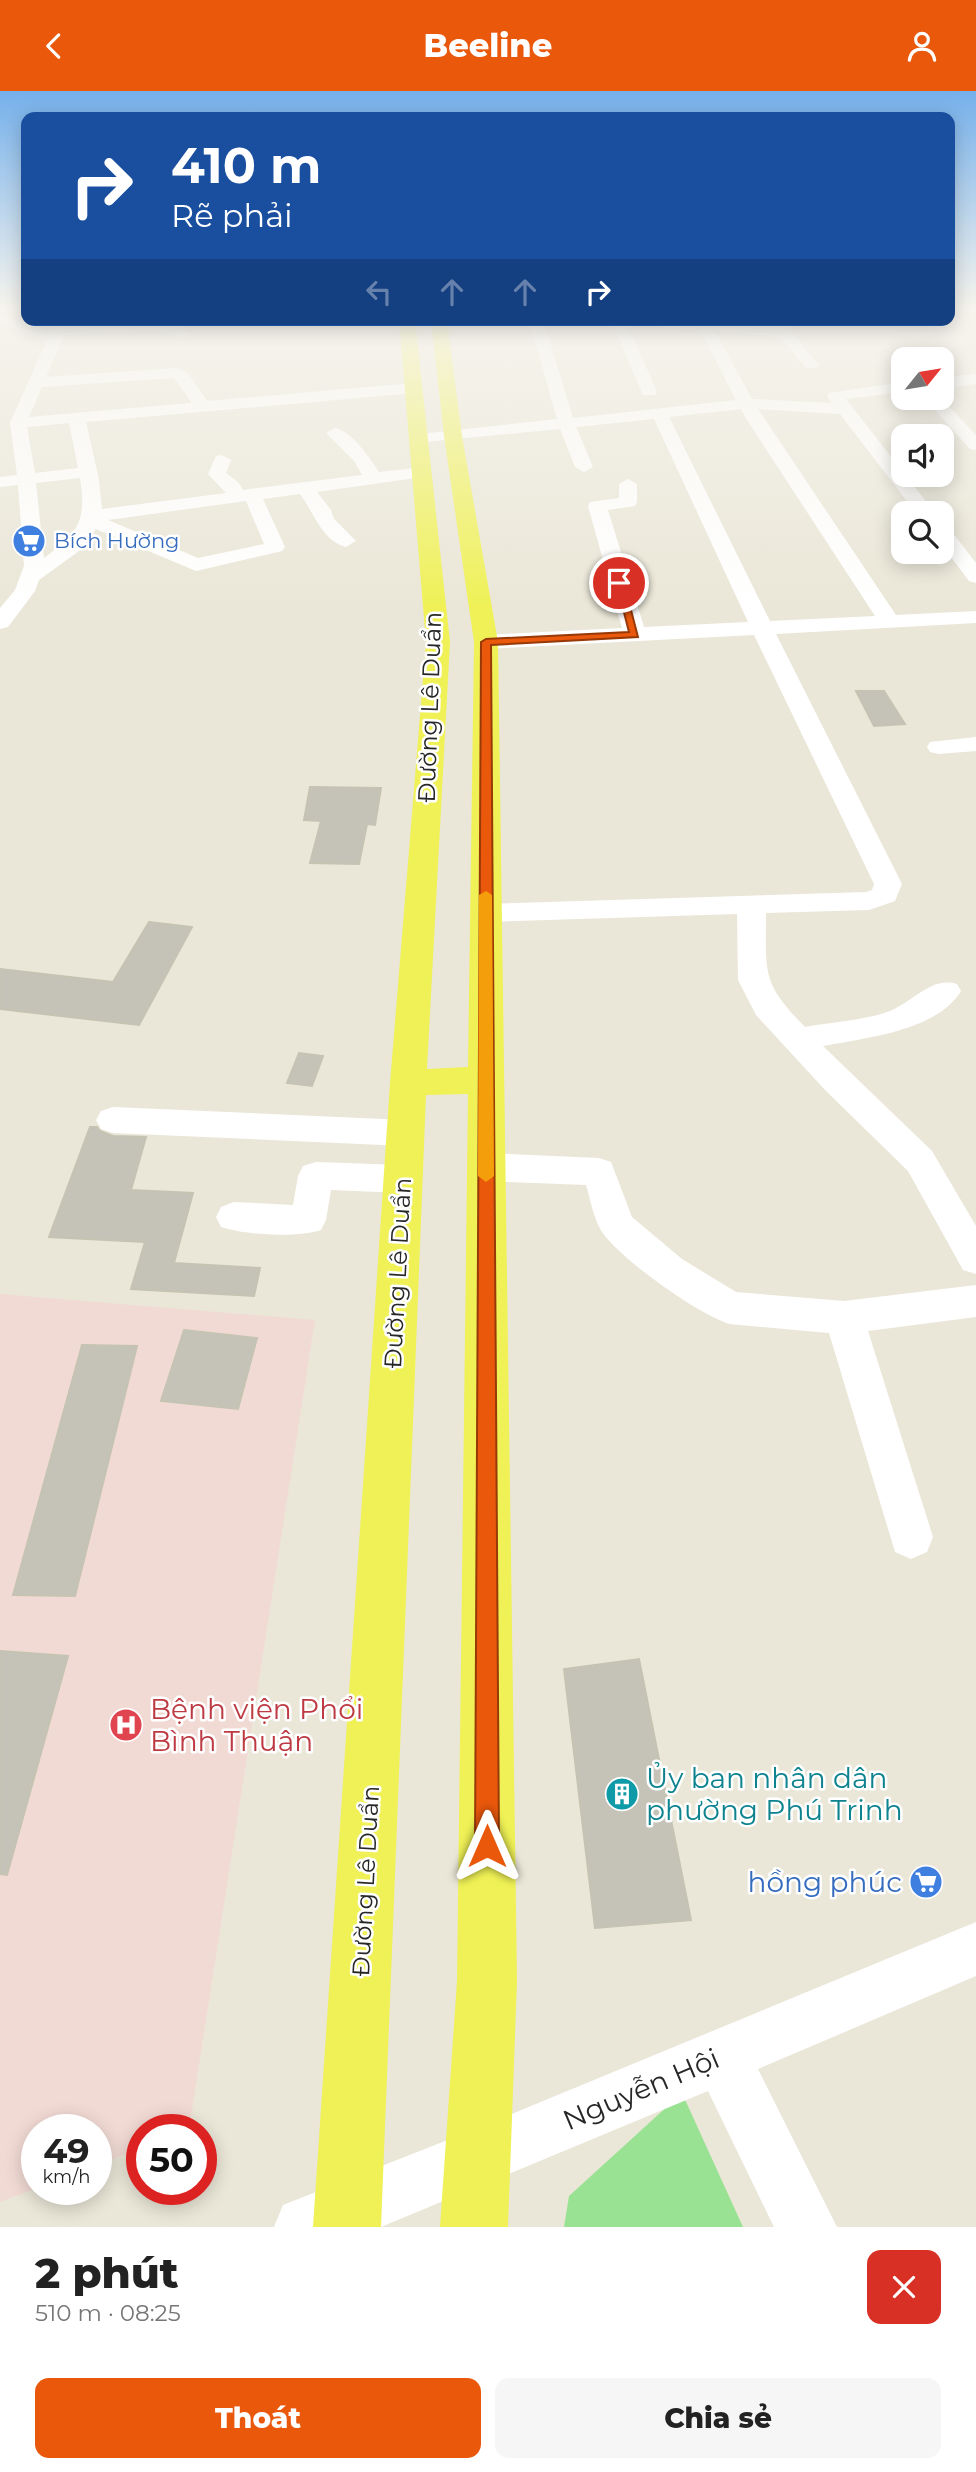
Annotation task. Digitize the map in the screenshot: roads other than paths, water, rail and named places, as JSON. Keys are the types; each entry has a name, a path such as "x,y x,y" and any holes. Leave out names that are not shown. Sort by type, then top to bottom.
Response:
{"main road":[{"name":"Đường Lê Duẩn","path":"420,409 486,642 487,1981 474,2227"},
{"name":"Đường Lê Duẩn","path":"333,2221 438,642 432,449 434,409"},
{"path":"438,642 486,642"},
{"path":"408,1083 485,1080"}],"street":[{"path":"24,409 18,423 33,529 32,576"},
{"path":"18,423 77,419 86,409"},
{"path":"562,409 584,467"},
{"path":"93,518 240,492 373,478 432,449 566,423 701,409"},
{"path":"749,409 890,622"},
{"path":"839,409 845,409 917,501"},
{"path":"944,410 975,442"},
{"path":"486,913 869,901 885,895 888,884 838,786 659,413"},
{"path":"0,622 18,602 32,576 82,537 93,518 93,499 77,419"},
{"path":"335,433 361,458 373,478"},
{"path":"93,518 196,565 275,547 240,492 217,474 222,460"},
{"path":"0,482 86,472"},
{"path":"240,492 267,473"},
{"path":"628,484 628,502 597,506 635,635"},
{"path":"303,487 322,510 325,521 346,541"},
{"path":"954,548 976,577"},
{"path":"486,642 976,617"},
{"path":"939,747 976,744"},
{"path":"752,904 753,980 767,1007 796,1040 920,1161 976,1259"},
{"path":"796,1040 894,1022 915,1012 946,991"},
{"path":"113,1120 405,1133"},
{"path":"486,1167 599,1172 617,1225 669,1270 729,1308 844,1318 976,1301"},
{"path":"234,1217 309,1220 316,1176 403,1179"},
{"path":"844,1318 911,1537"},
{"name":"Nguyễn Hội","path":"333,2221 976,1949"},
{"path":"720,2056 806,2227"}],"place":[{"name":"Bích Hường","path":"29,541"},
{"name":"Bệnh viện Phổi Bình Thuận","path":"126,1725"},
{"name":"Ủy ban nhân dân phường Phú Trinh","path":"622,1794"},
{"name":"hồng phúc","path":"926,1882"}]}
